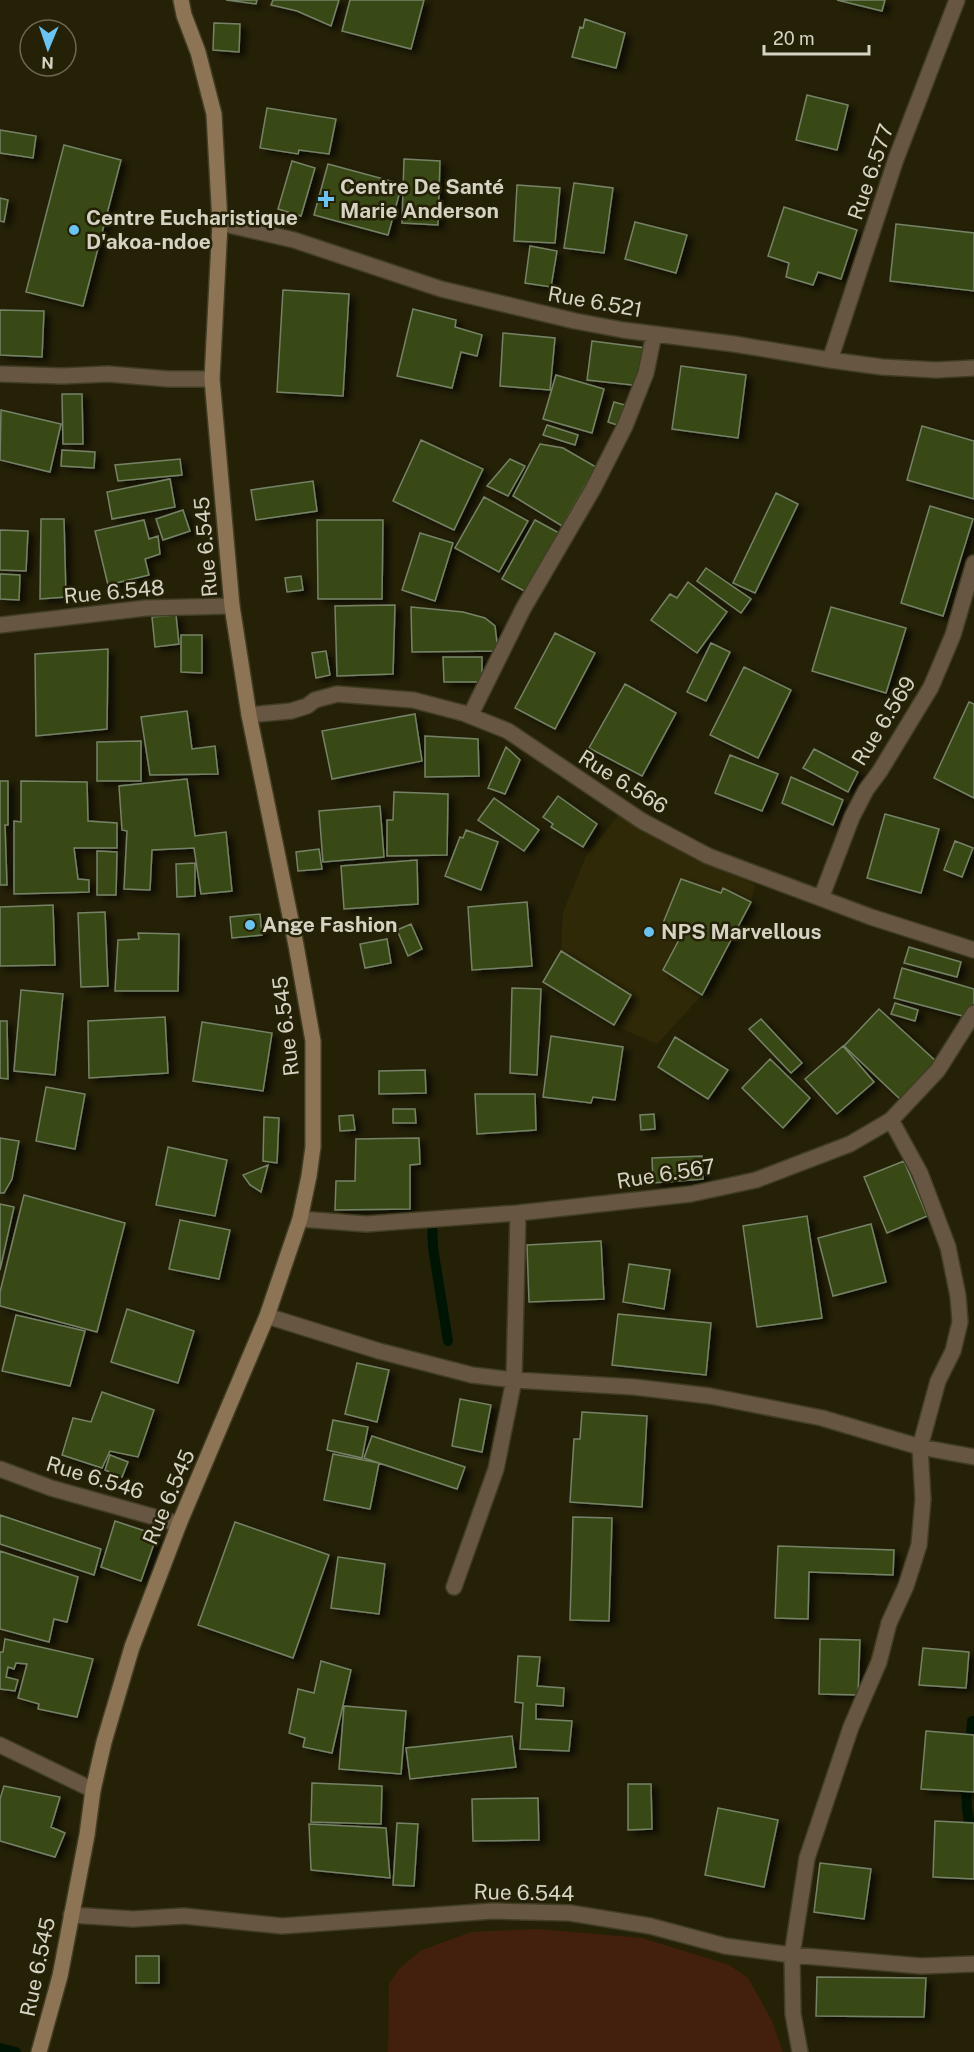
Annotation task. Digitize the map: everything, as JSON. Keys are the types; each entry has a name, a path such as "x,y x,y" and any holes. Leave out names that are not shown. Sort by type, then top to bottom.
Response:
{"street":[{"name":"Rue 6.545","path":"39,2052 60,1976 87,1835 93,1790 104,1742 132,1647 179,1524 267,1316 300,1219 313,1147 313,1041 296,945 249,715 232,606 212,379 220,223 214,114 201,62 181,0"},
{"name":"Rue 6.577","path":"830,360 896,159 957,0"},
{"name":"Rue 6.521","path":"220,223 294,240 382,271 489,302 575,321 882,367 936,370 974,368"},
{"path":"470,716 523,609 593,489 625,426 646,373 654,334"},
{"path":"0,374 63,376 108,374 169,379 212,379"},
{"name":"Rue 6.569","path":"821,898 861,799 931,687 953,635 974,563"},
{"name":"Rue 6.548","path":"0,625 146,608 232,606"},
{"name":"Rue 6.566","path":"249,715 291,711 315,700 337,694 413,700 470,716 508,731 642,821 708,856 880,920 974,950"},
{"name":"Rue 6.567","path":"300,1219 366,1224 518,1213 691,1194 756,1180 850,1144 891,1120 938,1070 974,1013"},
{"path":"800,2052 793,2014 792,1955 807,1858 852,1727 879,1662 889,1623 906,1586 919,1545 923,1499 920,1447 938,1382 953,1351 960,1322 958,1296 948,1247 920,1173 891,1120"},
{"path":"454,1587 496,1469 514,1380 518,1213"},
{"path":"267,1316 420,1362 472,1375 514,1380 634,1387 710,1396 822,1418 920,1447 974,1457"},
{"name":"Rue 6.546","path":"0,1469 51,1488 179,1524"},
{"path":"0,1745 93,1790"},
{"name":"Rue 6.544","path":"70,1915 132,1919 184,1916 282,1926 493,1911 570,1913 650,1926 725,1946 792,1955 921,1966 974,1964"}],"shaded area":[{"name":"NPS Marvellous","path":"618,816 755,885 751,902 702,995 657,1044 614,1025 543,982 561,951 563,912 587,854"},
{"path":"538,1929 642,1938 729,1965 748,1978 772,2021 783,2052 388,2052 389,1984 399,1969 420,1951 471,1932"}],"building":[{"path":"226,0 257,0 256,4"},
{"path":"273,0 339,0 331,26 297,11 271,5"},
{"path":"350,0 424,0 411,49 342,31"},
{"path":"837,0 885,0 882,11"},
{"path":"585,19 625,33 616,68 572,57 580,27 583,28"},
{"path":"214,23 240,24 239,52 213,50"},
{"path":"807,95 848,105 837,150 796,140"},
{"path":"267,108 336,119 329,154 299,150 298,154 260,148"},
{"path":"0,130 36,136 33,158 0,153"},
{"path":"64,145 121,160 83,306 26,292"},
{"path":"404,159 440,161 438,225 402,223"},
{"path":"292,161 315,168 301,216 278,209"},
{"path":"328,164 402,184 388,235 314,215"},
{"path":"574,183 613,188 604,253 564,248"},
{"path":"517,185 560,188 555,243 514,241"},
{"path":"0,198 8,200 4,222 0,221"},
{"path":"784,207 857,230 841,279 818,272 813,285 786,277 789,263 768,256"},
{"path":"635,222 687,235 676,273 625,259"},
{"path":"896,224 974,233 974,291 890,281"},
{"path":"530,246 557,251 551,287 525,283"},
{"path":"283,290 349,294 343,396 277,392"},
{"path":"413,309 456,320 455,327 482,335 477,356 461,352 452,388 397,376"},
{"path":"0,310 44,311 42,357 0,355"},
{"path":"503,333 555,338 550,390 500,386"},
{"path":"592,341 646,348 641,386 587,380"},
{"path":"681,366 746,375 738,438 672,429"},
{"path":"556,375 604,389 592,433 543,419"},
{"path":"62,394 82,394 83,444 63,444"},
{"path":"614,402 625,405 620,426 608,422"},
{"path":"1,410 61,424 50,472 0,460"},
{"path":"547,425 578,435 575,445 543,435"},
{"path":"922,426 974,441 974,499 907,480"},
{"path":"421,440 483,469 454,530 393,501"},
{"path":"540,444 563,448 596,467 562,526 513,496"},
{"path":"62,450 95,452 94,468 61,466"},
{"path":"180,459 182,475 118,481 115,465"},
{"path":"510,459 525,466 508,496 487,486"},
{"path":"170,479 175,507 112,519 107,492"},
{"path":"313,481 317,511 256,520 251,490"},
{"path":"776,493 798,504 755,593 733,583"},
{"path":"484,497 528,521 499,572 455,548"},
{"path":"930,506 973,519 943,616 901,603"},
{"path":"183,510 190,531 163,540 156,519"},
{"path":"41,519 64,519 66,597 40,599"},
{"path":"144,520 149,539 158,536 160,554 145,559 149,575 108,585 95,531"},
{"path":"317,520 383,520 382,599 318,599"},
{"path":"535,520 561,534 528,593 502,579"},
{"path":"0,530 28,531 26,571 0,570"},
{"path":"420,533 453,543 435,601 402,590"},
{"path":"706,568 751,599 741,613 697,581"},
{"path":"0,574 20,575 19,600 0,599"},
{"path":"301,576 303,590 287,592 285,578"},
{"path":"688,582 727,612 697,653 651,620 670,594 677,598"},
{"path":"395,605 393,674 337,676 335,606"},
{"path":"411,607 463,612 485,618 495,626 498,651 412,652"},
{"path":"831,607 906,628 886,693 812,671"},
{"path":"176,615 179,644 155,647 152,617"},
{"path":"555,633 595,653 555,729 515,708"},
{"path":"181,635 202,635 202,673 181,672"},
{"path":"711,643 730,652 706,701 687,692"},
{"path":"108,649 107,729 36,736 35,654"},
{"path":"326,651 330,675 316,678 312,653"},
{"path":"443,657 482,657 482,682 444,682"},
{"path":"744,667 791,690 758,758 710,735"},
{"path":"625,684 676,713 642,776 589,748"},
{"path":"969,702 974,704 974,798 934,778"},
{"path":"187,711 192,749 215,746 218,774 150,775 141,717"},
{"path":"415,714 422,761 332,779 322,731"},
{"path":"425,736 478,739 479,776 425,777"},
{"path":"141,741 141,781 97,781 97,742"},
{"path":"506,747 520,760 505,794 488,788"},
{"path":"814,749 858,772 848,792 803,768"},
{"path":"730,755 778,774 762,811 715,793"},
{"path":"791,777 843,800 833,825 782,803"},
{"path":"187,779 195,836 226,832 232,891 201,894 194,848 152,850 150,890 124,889 127,831 122,830 119,786"},
{"path":"0,781 8,781 8,825 5,825 7,885 0,885"},
{"path":"21,781 87,782 88,821 117,823 117,848 74,848 78,879 89,880 89,892 14,894 14,821 21,822"},
{"path":"394,792 448,794 447,855 387,856 387,820 393,820"},
{"path":"558,796 597,824 583,847 551,827 553,824 543,817"},
{"path":"494,798 539,830 524,851 478,820"},
{"path":"380,806 384,857 323,862 319,811"},
{"path":"885,814 939,829 921,893 867,878"},
{"path":"466,830 498,842 481,890 445,876 460,837 463,838"},
{"path":"955,841 973,848 962,877 944,870"},
{"path":"319,849 322,869 298,871 296,852"},
{"path":"97,851 117,852 116,895 97,895"},
{"path":"417,860 418,904 344,909 341,866"},
{"path":"195,863 195,896 177,897 176,864"},
{"path":"681,879 721,893 723,888 751,902 702,995 663,970 681,936 661,928"},
{"path":"527,902 532,966 472,970 468,907"},
{"path":"53,905 55,965 0,966 0,907"},
{"path":"105,912 108,986 81,987 78,913"},
{"path":"260,914 262,935 232,938 230,917"},
{"path":"411,924 422,949 408,956 397,930"},
{"path":"138,933 179,934 178,991 115,991 118,940 139,939"},
{"path":"387,939 391,963 365,968 360,944"},
{"path":"909,947 961,962 957,977 904,963"},
{"path":"561,951 631,995 614,1025 543,982"},
{"path":"902,968 974,989 974,1019 894,998"},
{"path":"512,988 541,989 537,1075 510,1073"},
{"path":"21,990 63,994 55,1075 14,1071"},
{"path":"895,1003 918,1010 915,1021 891,1014"},
{"path":"879,1009 938,1063 902,1101 844,1046"},
{"path":"165,1017 168,1073 89,1078 88,1021"},
{"path":"761,1019 802,1063 791,1073 749,1029"},
{"path":"0,1021 7,1021 8,1079 0,1078"},
{"path":"202,1022 272,1033 263,1091 193,1081"},
{"path":"551,1036 623,1047 615,1100 593,1097 591,1103 543,1097"},
{"path":"675,1037 728,1070 708,1099 658,1067"},
{"path":"843,1046 874,1082 837,1114 805,1079"},
{"path":"770,1059 810,1098 783,1128 742,1088"},
{"path":"425,1070 426,1093 379,1094 379,1071"},
{"path":"46,1087 85,1094 75,1149 36,1141"},
{"path":"475,1094 535,1094 536,1130 477,1134"},
{"path":"393,1109 415,1109 416,1123 393,1123"},
{"path":"654,1114 655,1129 641,1130 640,1115"},
{"path":"353,1115 355,1130 340,1131 339,1116"},
{"path":"264,1117 279,1118 277,1163 263,1161"},
{"path":"0,1138 19,1141 12,1179 4,1193 0,1193"},
{"path":"419,1138 420,1164 410,1165 410,1209 335,1210 336,1181 355,1181 356,1139"},
{"path":"168,1147 227,1160 215,1216 156,1205"},
{"path":"702,1156 703,1179 653,1183 652,1158"},
{"path":"904,1161 927,1216 887,1233 864,1177"},
{"path":"268,1165 261,1192 250,1185 243,1175"},
{"path":"24,1195 125,1223 97,1332 0,1306 0,1292"},
{"path":"0,1204 14,1207 0,1270"},
{"path":"807,1216 822,1318 757,1327 743,1226"},
{"path":"180,1220 230,1230 219,1279 169,1269"},
{"path":"871,1224 886,1282 833,1296 818,1238"},
{"path":"601,1241 604,1299 529,1302 527,1245"},
{"path":"629,1264 670,1270 664,1309 623,1302"},
{"path":"127,1309 194,1331 178,1383 111,1362"},
{"path":"618,1314 711,1323 706,1375 612,1365"},
{"path":"16,1315 85,1331 70,1386 2,1371"},
{"path":"357,1363 389,1370 377,1422 345,1414"},
{"path":"102,1392 154,1410 138,1457 110,1451 102,1468 62,1455 73,1418 91,1422"},
{"path":"460,1399 491,1405 482,1452 452,1446"},
{"path":"582,1412 647,1416 642,1507 570,1502 574,1439 580,1439"},
{"path":"333,1420 368,1427 362,1458 327,1450"},
{"path":"372,1436 465,1467 457,1489 364,1458"},
{"path":"333,1454 379,1463 370,1509 324,1500"},
{"path":"110,1455 128,1462 122,1477 105,1470"},
{"path":"0,1515 101,1549 94,1575 0,1544"},
{"path":"573,1517 612,1518 609,1621 570,1620"},
{"path":"115,1521 157,1535 141,1581 101,1567"},
{"path":"235,1522 329,1555 293,1658 198,1625"},
{"path":"778,1546 894,1550 893,1575 809,1572 808,1619 775,1618"},
{"path":"0,1551 78,1577 67,1622 54,1619 49,1642 0,1629"},
{"path":"338,1557 385,1564 379,1614 331,1608"},
{"path":"5,1639 93,1659 77,1717 38,1709 39,1704 18,1698 27,1664 16,1663 14,1669 8,1667 6,1677 18,1680 15,1691 0,1689 0,1652 3,1652"},
{"path":"820,1639 860,1640 858,1695 819,1694"},
{"path":"923,1648 969,1652 966,1688 919,1685"},
{"path":"518,1656 540,1657 537,1686 564,1688 563,1706 536,1704 536,1719 572,1721 569,1751 520,1749 523,1703 515,1702"},
{"path":"321,1661 351,1670 332,1753 303,1747 305,1738 289,1733 298,1689 314,1693"},
{"path":"344,1706 406,1711 401,1774 339,1769"},
{"path":"926,1731 974,1735 974,1792 921,1789"},
{"path":"512,1736 516,1767 410,1779 406,1748"},
{"path":"312,1783 382,1786 381,1824 311,1822"},
{"path":"628,1784 651,1784 652,1829 628,1830"},
{"path":"4,1786 60,1797 51,1827 65,1833 55,1857 0,1841 0,1799"},
{"path":"538,1798 539,1840 473,1841 472,1799"},
{"path":"718,1808 778,1820 764,1887 705,1875"},
{"path":"935,1821 974,1823 974,1879 933,1877"},
{"path":"397,1823 418,1824 414,1886 393,1885"},
{"path":"309,1824 386,1828 390,1878 311,1870"},
{"path":"820,1863 871,1869 864,1919 814,1912"},
{"path":"136,1956 159,1956 159,1983 136,1983"},
{"path":"817,1977 926,1978 924,2017 816,2016"}],"waterway":[{"path":"432,1223 433,1248 448,1341"},
{"path":"970,1748 972,1721"},
{"path":"966,1778 967,1809 974,1854"},
{"path":"0,2048 16,2052"}],"place":[{"name":"Centre De Santé Marie Anderson","path":"326,199"},
{"name":"Centre Eucharistique D'akoa-ndoe","path":"74,230"},
{"name":"Ange Fashion","path":"250,925"},
{"name":"NPS Marvellous","path":"649,932"}]}
